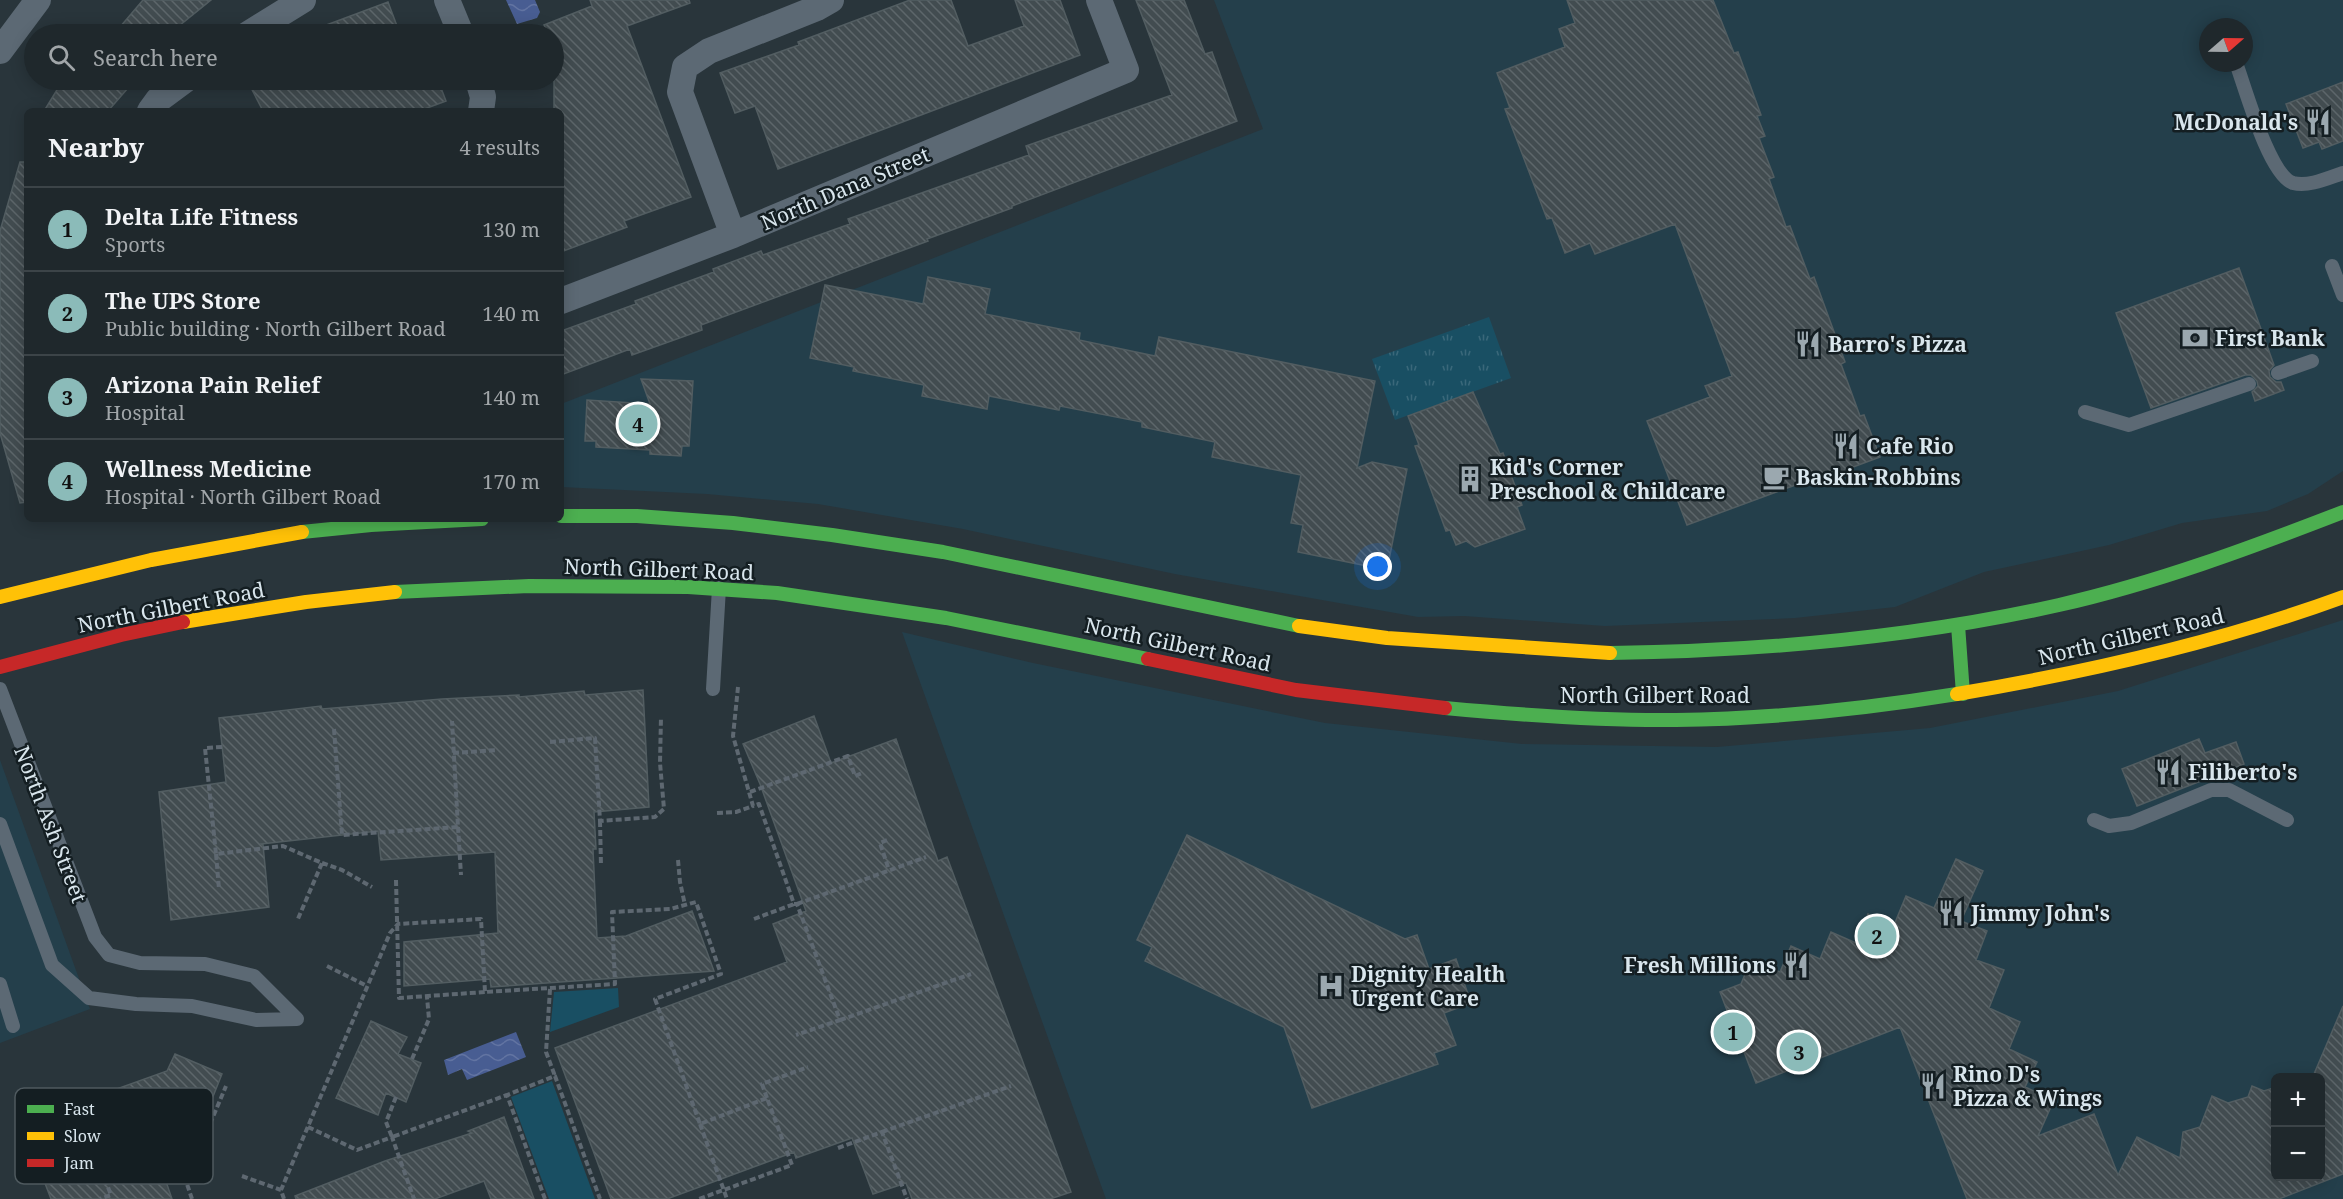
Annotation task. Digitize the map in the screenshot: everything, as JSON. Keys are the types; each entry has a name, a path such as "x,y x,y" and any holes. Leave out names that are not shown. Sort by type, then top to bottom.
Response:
{"main road":[{"name":"North Gilbert Road","path":"564,516 637,516 733,523 832,535 943,552 1288,624 1387,638 1599,653 1684,652 1885,636 1958,625 2060,605 2158,579 2272,540 2343,512"},
{"path":"0,597 97,572 212,547 305,531 438,522"},
{"name":"North Gilbert Road","path":"0,667 132,632 238,612 361,596 493,586 719,588 877,606 1008,630 1291,689 1385,703 1500,714 1709,720 1823,712 1963,694 2177,649 2258,628 2343,597"},
{"path":"1958,625 1963,694"}],"street":[{"path":"0,51 38,0"},
{"path":"264,24 303,0"},
{"path":"447,0 457,24"},
{"path":"733,235 680,92 685,67 709,51 817,8 831,0"},
{"name":"North Dana Street","path":"564,300 733,235 1126,70 1099,0"},
{"path":"152,108 158,100 172,90"},
{"path":"481,90 483,97 481,108"}],"lane":[{"path":"2239,72 2269,154 2284,177 2294,183 2318,182 2343,173"},
{"path":"2332,266 2343,295"},
{"path":"2278,373 2312,361"},
{"path":"2085,412 2129,425 2249,384"},
{"path":"713,689 719,588"},
{"name":"North Ash Street","path":"0,689 95,937 109,955 140,963 205,964 254,976 297,1019 256,1020 192,1006 136,1004 89,998 52,965 0,824"},
{"path":"2094,820 2109,826 2131,823 2211,790 2221,789 2229,790 2287,820"},
{"path":"0,984 13,1026"}],"path":[{"path":"738,687 733,736 753,806"},
{"path":"600,821 655,817 664,808 660,763 661,717"},
{"path":"452,721 460,875"},
{"path":"334,729 342,835 458,828"},
{"path":"550,742 595,738 601,866"},
{"path":"219,889 205,748 222,747"},
{"path":"453,753 498,750"},
{"path":"750,792 848,756 855,776 862,773"},
{"path":"717,813 736,812 759,804 840,1020"},
{"path":"887,840 880,843 889,870"},
{"path":"216,854 283,846 342,870 372,887"},
{"path":"754,919 926,857"},
{"path":"678,860 685,905"},
{"path":"297,921 322,863"},
{"path":"396,880 399,998 615,984 612,912 670,909 696,902 721,974 655,999 727,1199"},
{"path":"284,1199 281,1190 390,933 398,924 481,919 485,992"},
{"path":"327,966 367,986"},
{"path":"796,1035 971,974"},
{"path":"550,989 546,1052 600,1199"},
{"path":"412,1059 429,1019 427,996"},
{"path":"699,1199 792,1165 762,1084 808,1067"},
{"path":"308,1127 357,1150 555,1076"},
{"path":"213,1116 226,1086"},
{"path":"838,1148 1011,1086"},
{"path":"507,1095 545,1199"},
{"path":"396,1097 386,1122 414,1199"},
{"path":"700,1124 768,1098"},
{"path":"882,1132 907,1199"},
{"path":"242,1176 281,1190"},
{"path":"100,1199 111,1195 107,1184"},
{"path":"187,1184 192,1199"}],"shaded area":[{"path":"1214,0 2343,0 2343,471 2308,494 2267,511 2182,523 2109,545 1984,572 1895,607 1795,618 1605,626 1464,616 1418,617 1175,574 963,529 818,504 707,494 564,487 564,403 1263,129"},
{"path":"2343,620 2343,1199 1106,1199 902,632 1033,663 1325,723 1522,744 1717,747 1930,728 2118,691"},
{"path":"0,760 90,1009 0,1043"}],"green space":[{"path":"1489,317 1511,378 1395,420 1372,359"},
{"path":"618,988 619,1007 550,1032 554,992"},
{"path":"552,1081 595,1199 549,1199 511,1097"}],"water":[{"path":"506,0 535,0 540,12 537,18 517,24"},
{"path":"516,1032 526,1057 467,1080 462,1069 448,1075 444,1060"}],"building":[{"path":"143,0 211,0 181,24 123,24"},
{"path":"590,0 689,0 690,3 627,26 691,197 624,221 627,227 564,251 564,108 554,108 554,90 564,90 564,24 547,24 592,6"},
{"path":"910,0 951,0 968,46 1024,26 1015,0 1060,0 1080,55 778,169 755,106 735,113 720,73 799,45 798,42"},
{"path":"1136,0 1184,0 1205,54 1212,52 1237,121 927,239 928,241 701,325 702,330 632,355 630,349 564,374 564,330 636,304 635,301 714,272 713,269 761,251 763,255 850,224 848,219 1029,155 1026,146 1172,95"},
{"path":"1567,0 1713,0 1734,53 1738,52 1761,115 1757,116 1765,136 1759,138 1774,177 1769,179 1786,227 1790,226 1810,279 1814,277 1845,362 1841,364 1860,416 1864,415 1880,457 1837,473 1836,470 1687,525 1647,421 1710,397 1705,386 1732,376 1675,224 1595,254 1590,243 1565,253 1552,218 1547,219 1505,109 1510,108 1497,73 1565,47 1559,29 1575,23"},
{"path":"388,2 396,24 329,24"},
{"name":"McDonald's","path":"2343,82 2343,141 2322,149 2319,142 2303,148 2286,104"},
{"path":"57,90 126,90 111,108 46,108"},
{"path":"252,90 442,90 446,101 427,108 261,108"},
{"path":"20,162 24,162 24,502 20,503 0,433 0,231"},
{"name":"First Bank","path":"2239,268 2274,365 2269,371 2270,377 2276,382 2281,382 2284,390 2255,401 2252,392 2258,386 2257,381 2251,375 2245,375 2151,408 2116,313"},
{"path":"928,277 990,289 985,314 1080,333 1079,340 1155,356 1159,337 1375,381 1357,468 1372,462 1407,469 1387,570 1298,552 1303,525 1291,523 1301,475 1212,457 1215,442 1142,427 1142,422 1060,406 1059,410 989,396 987,409 922,396 924,385 853,371 854,367 810,358 825,285 923,304"},
{"path":"641,379 693,381 689,446 682,446 681,456 650,454 650,450 596,447 596,441 585,441 587,400 650,404"},
{"name":"Kid's Corner Preschool & Childcare","path":"1473,392 1500,454 1503,453 1522,505 1517,507 1525,529 1475,547 1466,541 1456,545 1450,530 1446,531 1415,446 1419,445 1408,416"},
{"path":"643,690 649,807 594,812 596,849 593,849 597,938 626,936 692,911 714,971 491,987 490,979 404,986 404,942 498,933 495,852 381,860 378,831 261,844 263,845 269,907 171,920 159,792 226,782 219,718 321,706 322,709 442,699 519,695 519,697 584,691 585,695"},
{"path":"814,716 831,763 896,739 938,861 947,857 1071,1192 1050,1199 912,1199 906,1183 873,1194 852,1138 796,1158 794,1152 667,1199 611,1199 555,1048 787,962 773,924 806,911 743,744"},
{"name":"Filiberto's","path":"2199,739 2205,753 2236,742 2244,764 2137,806 2122,769"},
{"name":"Dignity Health Urgent Care","path":"1187,835 1405,939 1417,935 1429,969 1456,959 1471,1003 1444,1013 1456,1045 1434,1053 1438,1064 1312,1108 1284,1027 1145,961 1152,947 1137,940"},
{"path":"1956,859 1983,871 1961,921 1987,931 1976,960 2004,970 1989,1008 2020,1022 2009,1049 2037,1062 2025,1087 2054,1100 2038,1136 2094,1114 2118,1175 2137,1137 2180,1158 2183,1132 2200,1127 2212,1096 2228,1103 2248,1097 2252,1086 2264,1091 2271,1089 2271,1181 2325,1181 2325,1073 2314,1073 2343,1006 2343,1174 2279,1199 1967,1199 1900,1027 1756,1083 1744,1052 1716,1039 1728,1013 1720,992 1741,984 1751,960 1780,972 1791,946 1820,959 1831,932 1856,943 1868,914 1894,925 1906,896 1934,908"},
{"path":"371,1021 407,1037 398,1054 421,1063 406,1102 386,1093 378,1115 336,1098"},
{"path":"175,1054 222,1074 213,1096 213,1088 120,1088 167,1071"},
{"path":"504,1117 534,1199 491,1199 484,1181 435,1199 296,1199 295,1196 385,1161 472,1133 468,1131"},
{"path":"45,1184 167,1184 172,1199 51,1199"}],"traffic: fast":[{"path":"1610,653 1667,652 1836,641 2004,616 2095,596 2167,575 2343,512"},
{"path":"564,516 637,516 733,523 832,535 943,552 1299,626"},
{"path":"302,532 426,522"},
{"path":"395,592 529,586 688,587 777,593 946,618 1148,659"},
{"path":"1958,625 1963,694"},
{"path":"1445,708 1589,718 1711,719 1817,712 1957,694"}],"traffic: slow":[{"path":"0,597 151,560 302,532"},
{"path":"183,622 306,602 395,592"},
{"path":"1957,694 2104,666 2200,642 2343,597"},
{"path":"1299,626 1387,638 1610,653"}],"traffic: jam":[{"path":"0,667 121,635 183,622"},
{"path":"1148,659 1296,690 1445,708"}],"place":[{"name":"McDonald's","path":"2318,122"},
{"name":"First Bank","path":"2195,338"},
{"name":"Barro's Pizza","path":"1808,344"},
{"name":"Wellness Medicine","path":"638,424"},
{"name":"Cafe Rio","path":"1846,446"},
{"name":"Baskin-Robbins","path":"1776,477"},
{"name":"Kid's Corner Preschool & Childcare","path":"1470,479"},
{"name":"Filiberto's","path":"2168,772"},
{"name":"Jimmy John's","path":"1951,913"},
{"name":"The UPS Store","path":"1877,936"},
{"name":"Fresh Millions","path":"1796,965"},
{"name":"Dignity Health Urgent Care","path":"1331,986"},
{"name":"Delta Life Fitness","path":"1733,1032"},
{"name":"Arizona Pain Relief","path":"1799,1052"},
{"name":"Rino D's Pizza & Wings","path":"1933,1086"}]}
